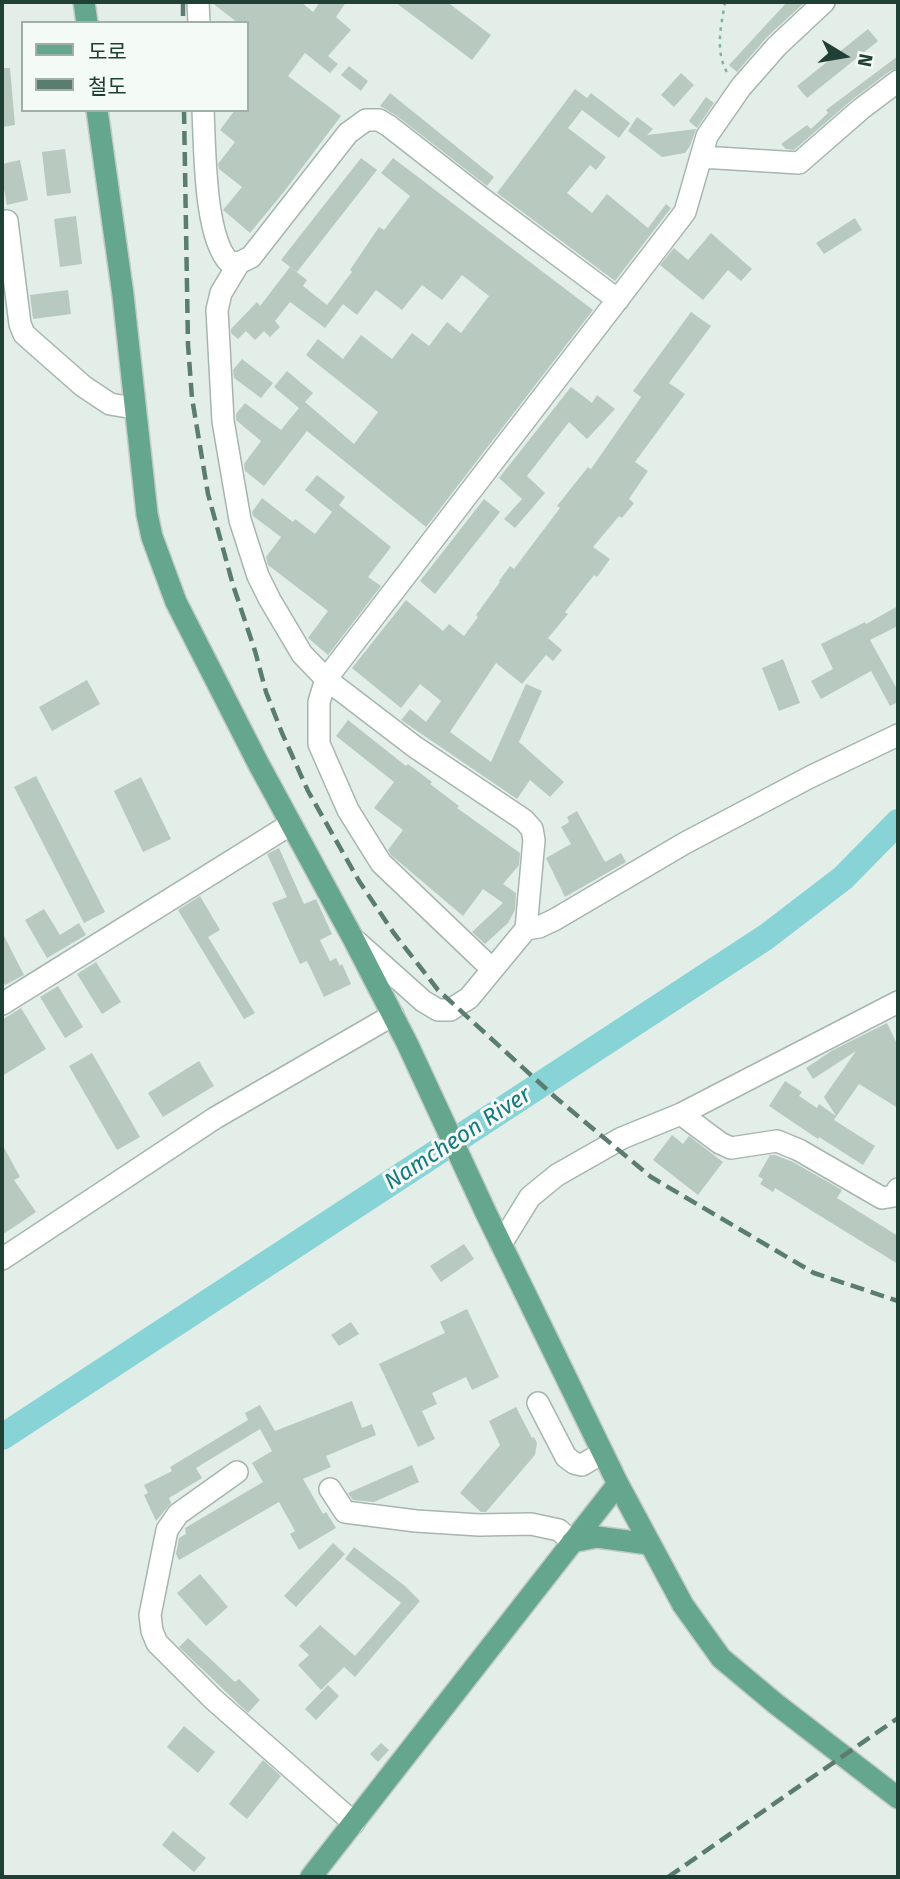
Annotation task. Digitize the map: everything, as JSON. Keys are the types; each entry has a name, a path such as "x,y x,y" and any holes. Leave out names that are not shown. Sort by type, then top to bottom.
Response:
{"main road":[{"path":"84,2 87,21"},
{"path":"97,112 123,295 147,513 152,537 176,602 393,1015 485,1213 602,1453 683,1605 721,1658 898,1798"},
{"path":"311,1877 618,1484"},
{"path":"572,1542 597,1538 649,1544"}],"street":[{"path":"198,2 199,21"},
{"path":"492,969 381,863 348,810 319,744 319,702 326,680 685,212 706,136 741,87 777,46 824,2"},
{"path":"701,157 799,163 898,81"},
{"path":"203,112 213,231 220,253 229,262 239,263 251,257 348,133 366,120 379,120 618,300"},
{"path":"7,221 11,324 83,386 110,404 134,408"},
{"path":"239,263 221,293 217,310 223,421 237,507 249,553 270,600 302,654 326,680 415,747 524,820 532,829 533,862 526,929 468,998 450,1010 438,1010 423,1001 354,940"},
{"path":"526,929 554,920 697,837 810,777 898,735"},
{"path":"2,1004 291,824"},
{"path":"501,1244 530,1198 557,1175 622,1138 681,1114 898,1002"},
{"path":"2,1259 215,1118 393,1015"},
{"path":"681,1114 720,1143 732,1148 777,1141 799,1150 882,1198 894,1196 898,1189"},
{"path":"538,1403 566,1457 582,1465 602,1453"},
{"path":"237,1472 178,1514 167,1530 150,1615 152,1631 157,1643 213,1699 354,1823"},
{"path":"330,1489 345,1512 416,1521 479,1525 531,1524 559,1530 572,1542"}],"path":[{"path":"725,2 718,44 720,60 729,77 741,87"}],"building":[{"path":"211,2 301,2 313,12 320,2 346,2 336,17 351,30 328,56 338,64 330,73 305,53 288,76 341,116 250,233 223,210 242,187 219,169 218,164 235,142 220,130 234,112 248,112 248,21 235,21"},
{"path":"395,2 447,2 491,35 472,60"},
{"path":"787,2 805,2 767,37 737,72 729,65"},
{"path":"868,29 878,41 807,98 797,86"},
{"path":"898,56 898,68 853,99 794,150 786,149 781,144 807,125 811,129 828,113 826,110"},
{"path":"349,66 368,81 361,91 341,75"},
{"path":"2,68 10,68 15,125 2,127"},
{"path":"681,73 694,85 674,107 661,95"},
{"path":"575,89 587,98 591,93 630,123 619,138 582,110 568,128 606,157 596,170 590,165 567,193 592,213 607,194 648,228 666,204 671,208 615,281 497,193"},
{"path":"390,93 494,177 487,186 397,116 380,106"},
{"path":"706,97 714,103 697,128 689,121"},
{"path":"637,117 653,129 647,135 696,129 690,146 685,153 662,157 628,131"},
{"path":"65,149 71,193 47,196 42,152"},
{"path":"361,158 377,170 297,272 281,260"},
{"path":"393,158 593,310 426,527 307,431 264,486 245,471 244,464 261,441 236,420 236,414 245,403 281,430 299,408 274,387 287,371 313,393 305,402 354,444 378,412 306,355 318,339 343,359 361,335 392,359 412,333 429,346 447,322 461,333 489,296 462,275 442,300 422,285 402,310 376,290 357,315 343,304 325,328 290,302 275,321 280,327 270,337 264,331 255,340 246,331 238,339 231,333 231,329 257,302 260,306 290,267 307,280 303,286 327,305 352,272 350,270 379,227 384,230 410,196 381,173"},
{"path":"20,160 28,200 7,205 2,164"},
{"path":"76,216 82,264 60,267 54,219"},
{"path":"855,218 862,230 824,254 816,243"},
{"path":"711,233 752,269 741,281 728,270 703,300 660,265 674,248 688,260"},
{"path":"68,290 71,314 33,319 30,295"},
{"path":"691,312 711,326 669,383 685,394 635,462 648,471 629,499 634,503 622,518 619,516 593,547 610,559 597,577 594,575 548,638 562,650 553,661 546,655 522,684 496,663 450,732 491,762 526,684 542,691 519,742 564,782 550,797 530,780 517,799 401,720 410,709 426,722 441,701 420,684 401,708 352,668 406,600 443,631 449,624 464,636 510,566 514,569 560,508 557,506 588,467 591,469 641,397 633,391"},
{"path":"242,359 273,383 261,398 234,378 233,370"},
{"path":"571,387 592,403 597,395 615,409 587,439 569,422 527,476 545,493 515,528 504,519 522,499 499,478"},
{"path":"317,475 345,497 339,505 391,547 368,577 381,586 328,655 308,638 328,611 268,565 266,557 281,537 253,516 252,512 262,498 293,522 295,519 315,534 332,512 305,490"},
{"path":"484,499 500,512 435,594 420,581"},
{"path":"898,606 898,626 870,640 898,691 898,702 890,706 871,671 821,699 811,681 833,669 821,644"},
{"path":"783,659 800,703 779,711 762,668"},
{"path":"87,680 100,704 52,731 39,707"},
{"path":"348,720 406,766 408,764 432,782 430,784 459,806 457,808 520,853 519,865 503,884 516,893 515,910 508,923 485,944 472,932 503,903 483,889 463,916 391,855 388,850 403,830 374,808 394,782 336,736"},
{"path":"36,776 105,912 84,923 14,787"},
{"path":"141,777 171,839 143,852 114,791"},
{"path":"577,811 605,862 621,853 626,862 565,897 546,858 571,844 561,827 569,822 567,817"},
{"path":"279,848 304,904 316,899 332,934 320,940 330,961 336,958 340,966 342,964 351,984 324,997 307,961 300,964 272,903 287,897 267,854"},
{"path":"200,896 220,930 208,937 255,1013 244,1019 178,910"},
{"path":"44,909 60,935 79,923 86,935 47,958 25,920"},
{"path":"2,932 24,975 5,985 2,979"},
{"path":"96,962 121,1002 102,1014 77,974"},
{"path":"58,986 83,1027 65,1038 40,997"},
{"path":"21,1008 46,1049 2,1076 2,1020"},
{"path":"887,1023 898,1046 898,1108 859,1084 834,1120 875,1146 863,1165 769,1106 785,1081 802,1092 799,1096 817,1108 819,1104 836,1116 824,1097 856,1051 813,1079 806,1068 833,1050"},
{"path":"92,1053 140,1137 117,1150 69,1066"},
{"path":"199,1061 214,1086 163,1117 148,1093"},
{"path":"672,1135 683,1144 689,1136 723,1162 698,1195 653,1160"},
{"path":"2,1144 20,1177 14,1180 36,1212 2,1235"},
{"path":"770,1155 793,1162 842,1190 837,1198 898,1236 898,1264 775,1188 773,1192 760,1184 763,1179 758,1176"},
{"path":"464,1244 474,1259 441,1282 430,1266"},
{"path":"467,1309 499,1377 472,1390 466,1377 432,1393 437,1404 422,1411 435,1439 418,1447 379,1364 445,1333 440,1322"},
{"path":"351,1322 359,1334 339,1346 331,1335"},
{"path":"352,1401 362,1428 372,1424 376,1435 326,1456 331,1467 303,1479 323,1514 326,1512 336,1528 299,1550 290,1534 295,1531 279,1502 179,1560 176,1554 179,1538 186,1534 185,1528 263,1482 252,1463 272,1451 260,1429 196,1468 202,1478 169,1498 171,1503 156,1521 144,1495 148,1493 144,1485 172,1471 170,1467 248,1420 245,1413 260,1405 275,1431"},
{"path":"516,1407 537,1443 535,1455 486,1512 481,1512 460,1493 500,1445 489,1421"},
{"path":"412,1465 419,1482 374,1502 353,1500 348,1493"},
{"path":"333,1543 345,1554 296,1607 284,1596"},
{"path":"354,1547 405,1586 420,1601 355,1677 344,1667 321,1690 298,1665 309,1655 299,1646 320,1625 355,1656 401,1603 345,1559"},
{"path":"200,1574 228,1607 206,1626 177,1593"},
{"path":"188,1638 235,1682 239,1679 260,1700 248,1713 179,1647"},
{"path":"328,1685 339,1696 316,1720 305,1709"},
{"path":"184,1726 215,1752 198,1773 167,1747"},
{"path":"381,1743 389,1750 378,1762 370,1754"},
{"path":"263,1760 281,1776 247,1819 229,1804"},
{"path":"173,1831 206,1858 194,1872 162,1845"}],"waterway":[{"name":"Namcheon River","path":"2,1437 766,937 843,878 898,822"}],"railway":[{"path":"183,2 183,21"},
{"path":"184,112 188,345 192,398 208,494 266,692 308,791 359,881 393,932 438,990 555,1097 651,1177 814,1273 898,1301"},
{"path":"668,1877 898,1718"}]}
